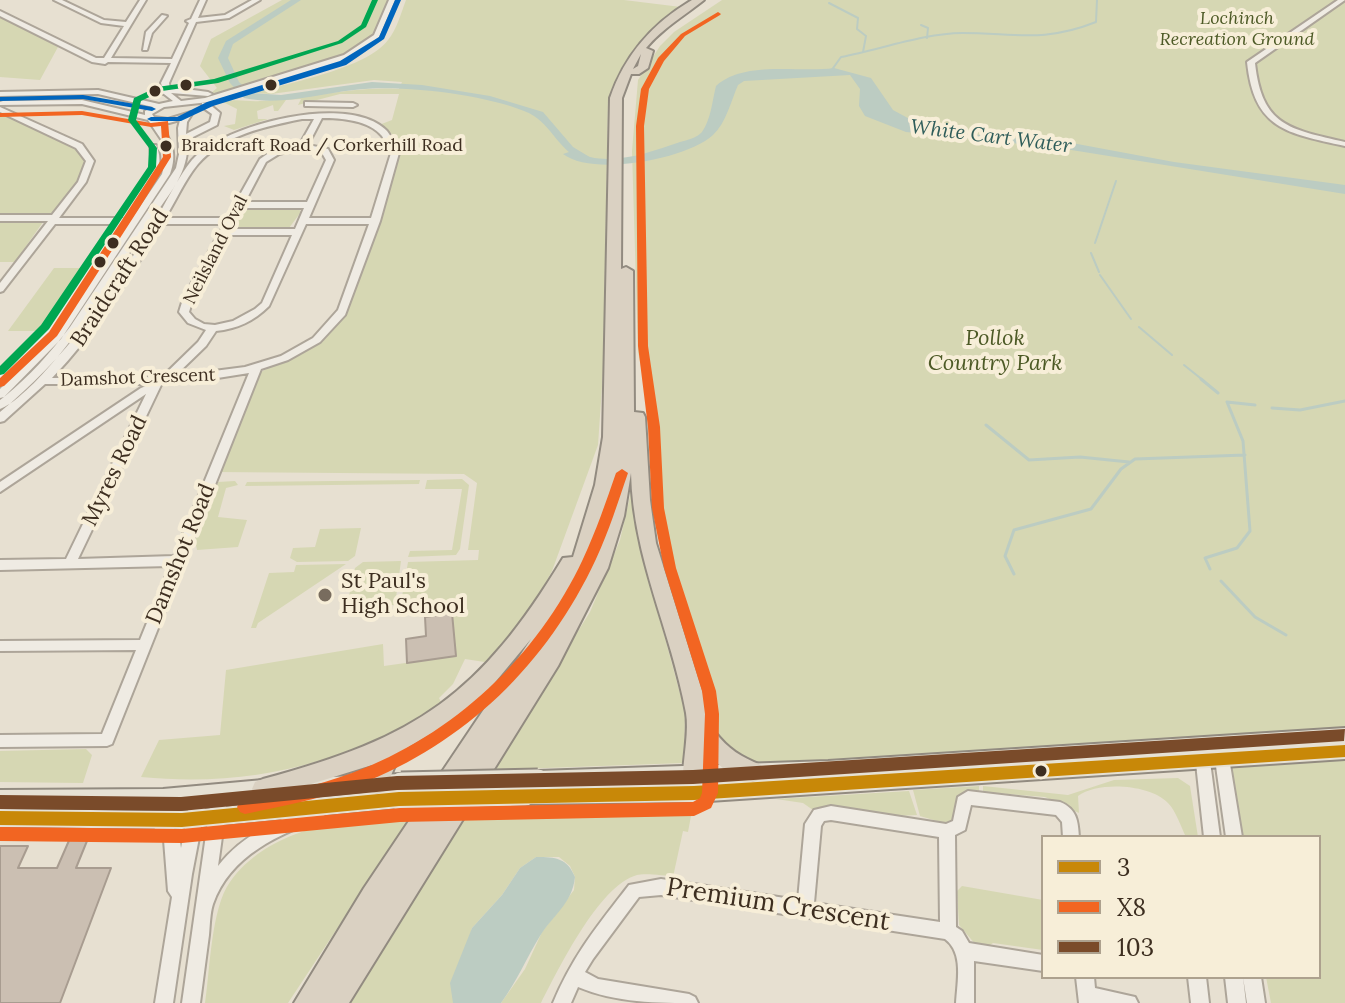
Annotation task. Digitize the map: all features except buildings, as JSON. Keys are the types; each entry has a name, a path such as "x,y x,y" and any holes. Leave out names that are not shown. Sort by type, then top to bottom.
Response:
{"highway":[{"path":"307,1003 545,637 587,548 607,468 619,174 616,98 631,60 655,32 699,0"},
{"path":"619,147 626,101 635,72 648,51 673,23 710,0"},
{"path":"334,1003 544,670 591,584 610,532 624,472 627,347 619,174"},
{"path":"627,347 638,429 644,527 696,714 708,742 719,755 753,772"},
{"path":"390,791 391,755 474,693 532,623 570,563 607,468"},
{"path":"694,784 696,714"},
{"path":"263,789 345,767 416,735"}],"main road":[{"path":"0,799 66,801 199,796 263,789 390,791 694,784 1211,753 1345,736"},
{"path":"694,784 753,772 1211,753 1345,751"},
{"path":"0,818 156,820 204,817 346,806 390,791"}],"street":[{"path":"57,0 103,22 129,24"},
{"path":"105,62 143,0"},
{"path":"162,92 190,108 180,127 184,152 171,154 168,139 154,111 200,0"},
{"path":"192,21 227,17 257,0"},
{"path":"0,101 30,99 154,111 220,98 343,63 372,47 388,27 395,0"},
{"path":"1342,0 1251,62 1258,102 1271,119 1304,135 1345,144"},
{"path":"0,13 84,57 105,62 175,61"},
{"path":"145,50 149,32 164,16"},
{"path":"162,92 165,62 192,21"},
{"path":"124,34 149,32"},
{"path":"0,101 85,91 130,97 169,121 220,98"},
{"path":"162,92 208,94"},
{"path":"339,117 353,105 357,95"},
{"path":"0,101 79,146 89,155 86,175 0,289"},
{"path":"308,104 353,105"},
{"path":"182,139 214,123 216,113 205,105"},
{"path":"303,146 319,116"},
{"name":"Damshot Crescent","path":"46,381 160,382 256,368 311,342 338,318 377,219 395,153 393,143 385,132 366,123 339,117 271,121 236,132 212,145 195,162"},
{"name":"Neilsland Oval","path":"303,146 321,149 330,157 263,308 243,321 213,327 191,321 185,308 238,205 265,158 281,150 303,146"},
{"name":"Braidcraft Road","path":"1,377 48,328 153,173 157,156 153,147"},
{"name":"Braidcraft Road","path":"0,406 65,344 180,167 184,152"},
{"name":"Braidcraft Road","path":"0,418 46,381 92,326 148,218 171,154"},
{"name":"Braidcraft Road","path":"0,395 57,337 195,162"},
{"path":"238,205 377,219"},
{"path":"0,218 231,218"},
{"path":"224,232 297,232"},
{"path":"0,488 160,382 202,344 213,327"},
{"name":"Damshot Road","path":"0,741 107,740 256,368"},
{"name":"Myres Road","path":"70,563 160,382"},
{"path":"0,565 178,561"},
{"path":"0,646 145,645"},
{"path":"1211,753 1204,786 1212,835"},
{"path":"1211,753 1233,835"},
{"path":"164,1003 176,910 190,855 204,817 220,793"},
{"path":"191,1003 203,909 204,817 199,796"},
{"path":"805,910 813,824 819,815 831,813 947,831 960,825 963,802 973,797 1060,809 1070,819 1071,835"},
{"path":"203,909 224,869 248,844 300,819 346,806"},
{"path":"156,820 172,837 175,849 176,910"},
{"path":"947,831 948,931 960,938 965,951 965,1003"},
{"name":"Premium Crescent","path":"574,976 587,953 639,887 661,887 948,931"},
{"path":"965,951 1041,963"},
{"path":"562,1003 574,976 597,987 689,1003"},
{"path":"1085,979 1088,1000 1129,1003"},
{"path":"1197,979 1200,1003"},
{"path":"1234,979 1237,1003"},
{"path":"1252,979 1256,1003"}],"green space":[{"path":"282,0 388,0 373,35 355,50 264,82 211,93 217,88 200,66 211,39"},
{"path":"406,0 624,0 681,7 656,26 636,47 620,71 608,100 603,372 598,445 552,571 529,614 491,663 465,659 453,684 439,698 443,706 371,742 298,767 222,778 141,777 159,740 220,735 226,670 383,644 384,666 455,656 452,613 425,617 419,608 400,608 408,562 478,560 479,550 468,550 477,483 464,474 215,472 257,374 326,338 350,305 399,152 392,134 379,125 392,120 399,94 340,94 298,105 301,99 286,100 278,111 274,111 273,105 257,111 258,119 268,119 234,130 224,126 235,124 237,109 223,102 278,100 364,89 399,89 402,82 374,80 271,94 255,93 363,59 388,40"},
{"name":"Pollok Country Park","path":"722,0 1345,0 1345,1003 1271,1003 1266,979 1321,979 1321,835 1243,835 1230,779 1231,765 911,758 753,763 715,746 658,532 654,430 638,352 632,151 638,80 660,46 674,32"},
{"path":"0,16 58,47 40,80 0,77"},
{"path":"0,112 61,140 81,154 85,161 78,182 53,214 0,215"},
{"path":"298,208 301,212 289,228 233,227 245,209"},
{"path":"0,221 43,222 15,262 0,262"},
{"path":"54,268 83,268 40,331 8,331"},
{"path":"462,479 469,485 460,549 456,555 408,557 410,551 452,550 462,489 425,489 427,480"},
{"path":"420,480 419,484 245,486 247,482"},
{"path":"235,481 238,485 226,488 218,517 247,520 238,547 197,550 195,540 218,482"},
{"path":"633,483 642,553 685,712 684,763 491,770 590,612 620,540"},
{"path":"361,528 355,556 348,561 297,562 290,558 293,548 315,547 320,529"},
{"path":"401,561 395,605 347,605 355,568 363,562"},
{"path":"346,564 258,623 256,628 251,628 269,573 294,572 296,565"},
{"path":"86,749 92,755 83,783 0,782 0,751"},
{"path":"1178,778 1190,786 1198,835 1185,835 1168,803 1137,788 1111,787 1087,791 1078,796 1079,813 1045,797 983,792 983,786 1068,795 1114,780"},
{"path":"979,786 979,791 969,790 957,797 954,818 947,824 920,816 913,790"},
{"path":"909,791 917,815 897,816 830,806 813,810 803,803 776,799"},
{"path":"709,803 691,816 688,832 683,831 673,877 637,875 608,895 581,930 541,1003 501,1003 525,969 542,932 574,890 575,877 570,866 559,857 536,857 520,868 502,895 472,928 453,1003 351,1003 468,812"},
{"path":"385,812 414,812 288,1003 205,1003 219,907 230,882 245,865 280,841 300,832"},
{"path":"962,886 1041,900 1041,950 993,943 987,947 976,945 959,925 957,891"}],"water":[{"path":"834,68 871,78 893,110 917,123 935,126 936,131 1072,143 1174,162 1345,185 1345,194 1059,148 906,132 865,116 859,106 860,89 850,75 744,81 738,85 725,118 713,135 700,144 662,158 595,164 577,161 563,154 572,151 613,159 653,151 700,134 709,116 716,86 728,78 756,70"},
{"path":"536,857 560,860 568,866 575,877 570,895 540,936 501,1003 453,1003 450,983 472,928 502,895 520,868"}],"waterway":[{"name":"White Cart Water","path":"297,0 229,43 223,58 235,83 248,96 281,98 389,85 490,99 539,114 570,150 587,159"},
{"path":"927,37 962,33 1060,33 1096,22 1097,0"},
{"path":"829,3 858,18 857,29 866,36 863,52"},
{"path":"921,25 928,28 927,37"},
{"path":"863,52 927,37"},
{"path":"831,71 841,57 863,52"},
{"path":"1095,243 1116,181"},
{"path":"1091,253 1099,272"},
{"path":"1100,275 1131,319"},
{"path":"1139,327 1172,355"},
{"path":"1184,365 1204,381"},
{"path":"1201,379 1218,393"},
{"path":"1272,408 1300,410 1345,401"},
{"path":"1244,455 1243,441 1227,402 1255,405"},
{"path":"986,425 1029,460 1080,457 1129,462"},
{"path":"1014,574 1005,556 1014,530 1091,509 1121,469 1135,459 1244,455"},
{"path":"1210,569 1205,558 1237,548 1250,531 1244,455"},
{"path":"1221,581 1255,617 1286,635"}],"transit line":[{"path":"0,372 45,327 152,167 153,148 132,120 137,100 160,89 215,81 340,42 364,26 375,0"},
{"path":"151,119 178,119 210,104 343,63 382,38 398,0"},
{"name":"X8","path":"0,834 182,836 400,815 694,809 706,803 710,793 712,714 709,691 670,568 658,508 654,427 643,346 640,126 645,89 661,60 683,35 718,14"},
{"path":"0,99 83,97 152,109"},
{"name":"X8","path":"0,115 82,113 151,125 165,123 167,157 53,334 0,384"},
{"name":"X8","path":"245,807 301,796 354,780 402,759 446,733 486,701 522,664 555,620 590,558 622,473"},
{"name":"103","path":"0,802 181,804 397,783 693,777 1344,735"},
{"name":"3","path":"0,818 182,820 399,799 694,793 1345,751"}],"place":[{"name":"Braidcraft Road / Corkerhill Road","path":"166,146"},
{"name":"St Paul's High School","path":"325,595"}],"park label":[{"name":"Lochinch Recreation Ground","path":"1237,29"}]}
